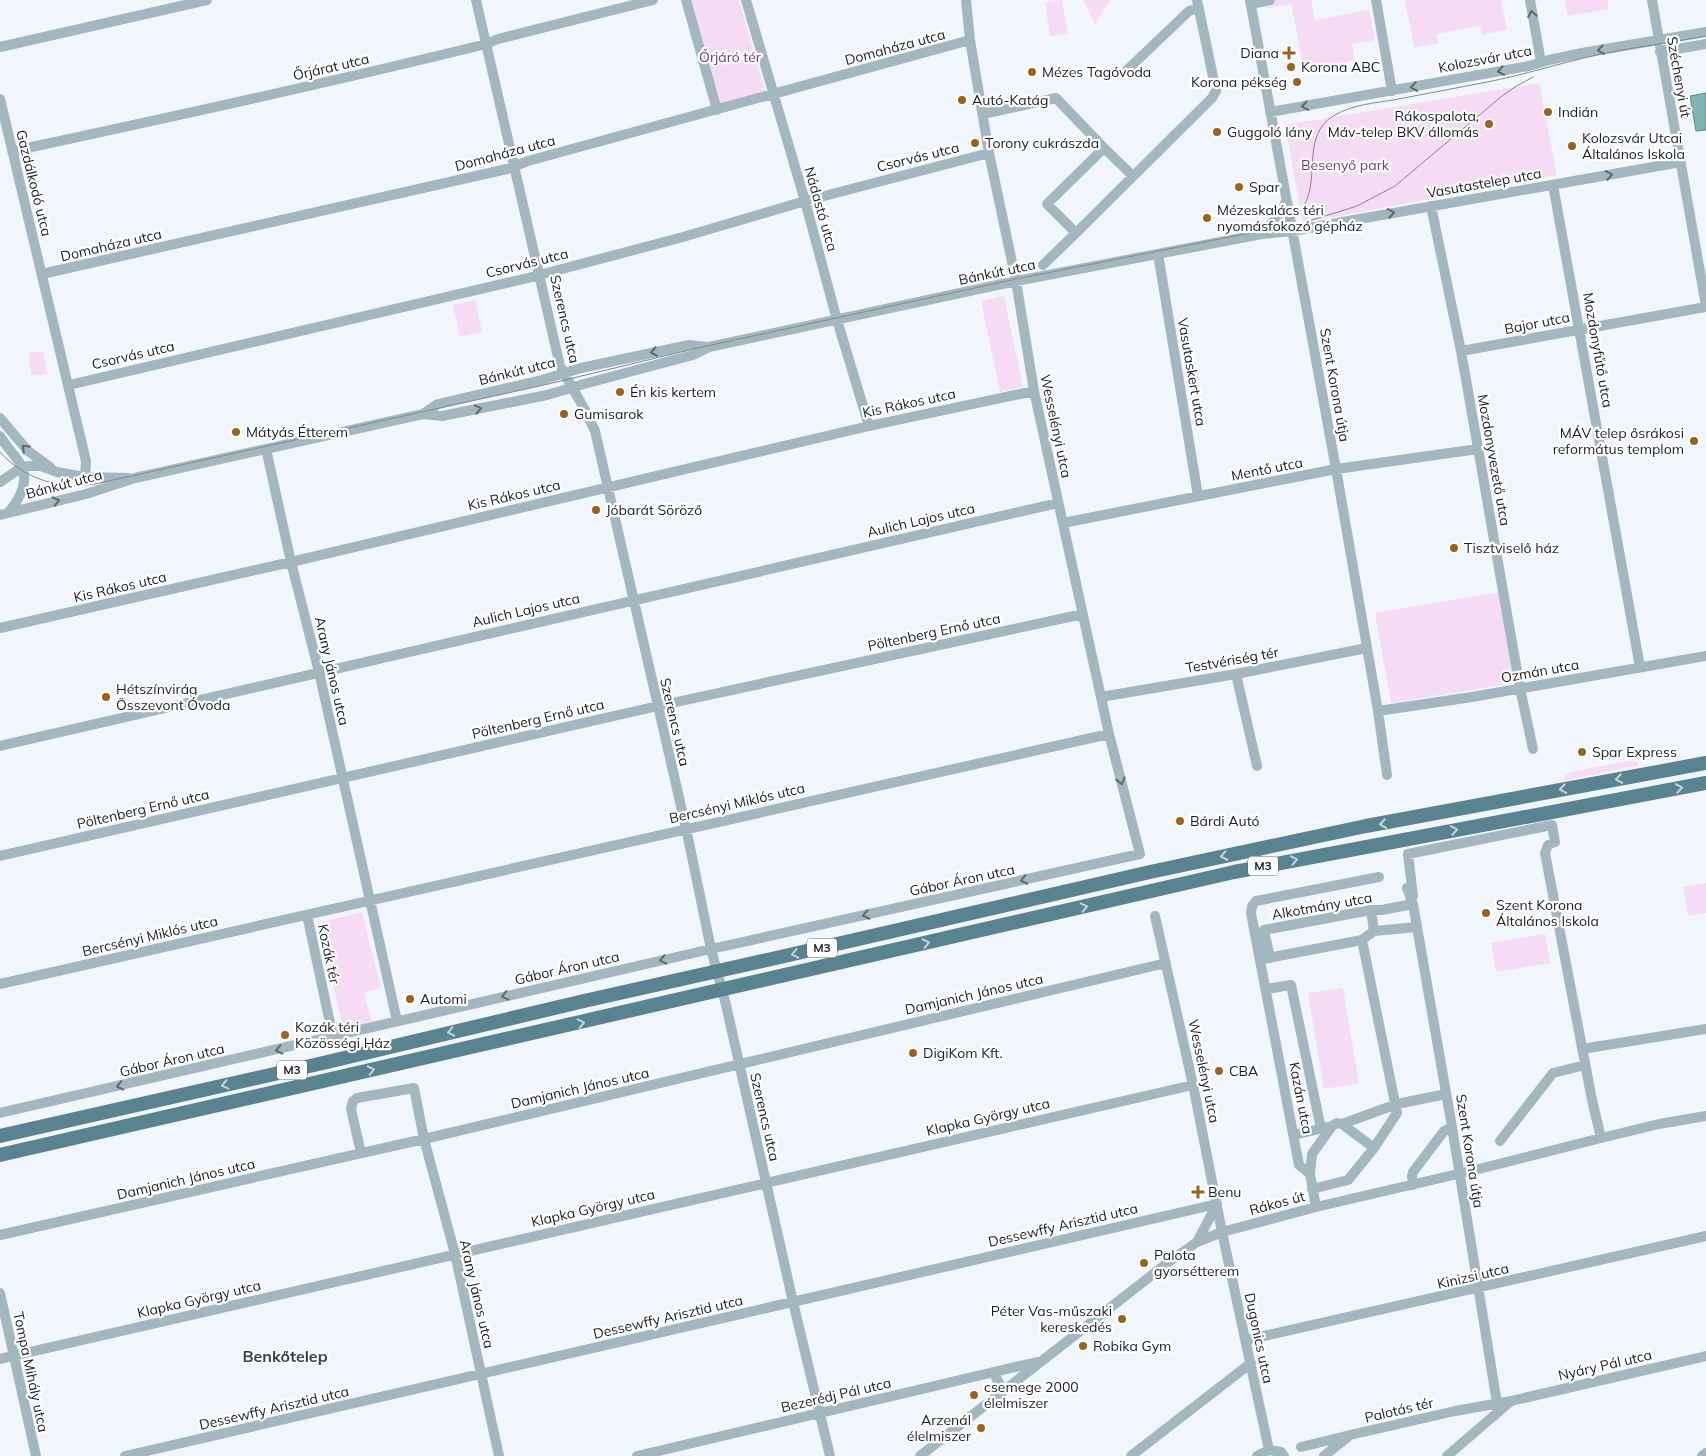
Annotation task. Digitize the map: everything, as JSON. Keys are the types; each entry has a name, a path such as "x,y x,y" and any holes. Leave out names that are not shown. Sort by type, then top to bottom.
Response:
{"main road":[{"name":"M3","path":"0,1136 1150,872 1531,794 1706,763"},
{"name":"M3","path":"0,1155 1234,872 1706,783"},
{"path":"0,1128 72,1120"},
{"path":"0,1164 74,1138"}],"street":[{"path":"0,47 207,0"},
{"name":"Szerencs utca","path":"476,0 559,361 595,431 686,828 716,971 830,1456"},
{"name":"Őrjárat utca","path":"13,151 222,107 382,70 652,0"},
{"path":"686,0 717,110"},
{"name":"Nádastó utca","path":"746,0 869,426"},
{"name":"Wesselényi utca","path":"966,0 970,40 989,154 1016,281 1034,390 1109,734 1140,854"},
{"path":"1250,2 1270,0"},
{"path":"1376,0 1392,90"},
{"path":"1530,0 1541,62"},
{"name":"Széchenyi út","path":"1652,0 1706,306"},
{"name":"Szent Korona útja","path":"1250,2 1336,469 1378,711 1387,775"},
{"path":"1043,265 1212,98 1216,91 1198,4 1126,71"},
{"name":"Kolozsvár utca","path":"1270,112 1529,66 1582,53 1706,32"},
{"name":"Domaháza utca","path":"42,274 515,167 528,161 970,40"},
{"path":"1660,52 1706,44"},
{"path":"983,114 1056,98 1133,176"},
{"name":"Gazdálkodó utca","path":"0,99 69,385 86,461 85,477"},
{"path":"1076,233 1047,204 1104,148"},
{"name":"Csorvás utca","path":"69,385 540,275 805,201 989,154"},
{"name":"Vasutastelep utca","path":"1292,231 1681,162"},
{"name":"Mozdonyfűtő utca","path":"1553,185 1640,667"},
{"path":"1262,234 1282,211 1286,201"},
{"name":"Mozdonyvezető utca","path":"1431,206 1461,351 1520,688 1533,749"},
{"name":"Bánkút utca","path":"3,512 86,494 134,478 423,414 442,416 547,395 693,355 709,347 1016,281 1262,234 1292,231"},
{"name":"Vasutaskert utca","path":"1158,254 1198,496"},
{"name":"Bajor utca","path":"1461,351 1706,306"},
{"name":"Bánkút utca","path":"423,414 438,404 631,357 689,345 709,347"},
{"name":"Kis Rákos utca","path":"0,628 291,562 869,426 1034,390"},
{"path":"0,418 28,451 57,472"},
{"path":"0,436 22,468 23,482 22,493 3,512"},
{"name":"Arany János utca","path":"266,449 291,562 319,672 370,900"},
{"name":"Mentő utca","path":"1063,523 1336,469 1478,449"},
{"name":"Bánkút utca","path":"0,482 22,468 41,466 57,472 85,477 134,478"},
{"name":"Aulich Lajos utca","path":"0,746 1058,503"},
{"name":"Pöltenberg Ernő utca","path":"0,856 658,706 1083,614"},
{"name":"Testvériség tér","path":"1101,696 1236,674 1367,648"},
{"name":"Ozmán utca","path":"1378,711 1472,697 1706,656"},
{"path":"1236,674 1257,766"},
{"name":"Bercsényi Miklós utca","path":"370,900 1109,734"},
{"name":"Szent Korona útja","path":"1497,1403 1452,1127 1410,890 1408,854 1552,826 1555,842 1548,845 1545,853 1582,1049"},
{"name":"Gábor Áron utca","path":"0,1113 711,949 1140,854"},
{"name":"Alkotmány utca","path":"1265,958 1251,913 1252,906 1256,901 1379,877"},
{"path":"370,900 397,1021"},
{"name":"Kozák tér","path":"333,1037 307,915 370,900"},
{"name":"Alkotmány utca","path":"1265,958 1264,930 1413,904"},
{"path":"1374,931 1377,910"},
{"name":"Bercsényi Miklós utca","path":"0,984 307,915"},
{"name":"Wesselényi utca","path":"1155,916 1193,1085 1222,1232"},
{"path":"1265,958 1362,940 1374,931 1417,927"},
{"path":"1312,1188 1348,1180 1374,1148 1397,1113 1397,1104 1362,940"},
{"name":"Kazán utca","path":"1265,958 1266,989 1299,1165 1310,1174 1316,1207"},
{"name":"Damjanich János utca","path":"0,1235 424,1139 1166,963"},
{"name":"Kazán utca","path":"1266,989 1291,985 1321,1128"},
{"path":"1601,1138 1582,1049 1706,1029"},
{"path":"1500,1141 1553,1072 1585,1065"},
{"name":"Klapka György utca","path":"0,1359 1193,1085"},
{"path":"361,1153 352,1109 353,1101 357,1098 414,1088 424,1139"},
{"path":"1294,1135 1337,1125 1397,1104 1446,1094"},
{"name":"Rákos út","path":"920,1456 1197,1242 1222,1232 1316,1207 1459,1174 1659,1124 1706,1116"},
{"path":"1337,1125 1374,1148"},
{"path":"1310,1174 1312,1154 1337,1125"},
{"path":"1413,1185 1413,1172 1444,1131 1452,1127"},
{"name":"Arany János utca","path":"424,1139 454,1254 499,1456"},
{"path":"1197,1242 1217,1204"},
{"name":"Dessewffy Arisztid utca","path":"125,1456 1217,1204"},
{"name":"Dugonics utca","path":"1222,1232 1269,1450"},
{"name":"Kinizsi utca","path":"1246,1340 1706,1236"},
{"name":"Tompa Mihály utca","path":"0,1293 36,1456"},
{"name":"Nyáry Pál utca","path":"1497,1403 1706,1356"},
{"name":"Bezerédj Pál utca","path":"637,1456 1041,1361"},
{"path":"1131,1456 1251,1364"},
{"path":"993,1373 1008,1383 1013,1383 1014,1377 1006,1368"},
{"path":"993,1373 999,1384 999,1395"},
{"path":"1447,1456 1511,1401"},
{"name":"Palotás tér","path":"1301,1447 1497,1403"},
{"name":"Palotás tér","path":"1324,1456 1350,1435"},
{"path":"1257,1456 1269,1450 1281,1452 1284,1456"},
{"path":"1702,1456 1706,1453"}],"green space":[{"name":"Őrjáró tér","path":"689,0 739,0 765,91 718,104"},
{"path":"1062,0 1068,33 1050,36 1045,3"},
{"path":"1083,0 1111,0 1095,24"},
{"path":"1267,0 1311,0 1315,20 1369,10 1375,40 1352,44 1355,60 1304,69 1291,4 1269,8"},
{"path":"1405,0 1501,0 1507,30 1482,35 1480,26 1437,34 1438,43 1414,48"},
{"path":"1565,0 1607,0 1609,9 1568,16"},
{"name":"Besenyő park","path":"1539,83 1557,175 1303,223 1285,125"},
{"path":"1004,296 1023,387 1000,392 981,301"},
{"path":"475,300 482,332 460,337 453,305"},
{"path":"43,351 47,374 32,376 28,353"},
{"path":"1499,592 1514,683 1391,703 1375,613"},
{"path":"1628,761 1638,762 1639,765 1563,781 1566,775 1571,772"},
{"path":"1706,883 1706,913 1688,916 1683,887"},
{"path":"362,912 381,988 364,992 372,1023 344,1030 318,923"},
{"path":"1545,934 1550,963 1496,972 1491,943"},
{"path":"1343,988 1359,1083 1324,1089 1308,993"}],"shaded area":[{"path":"1706,93 1706,130 1696,131 1690,96"}],"tram line":[{"path":"0,452 31,476 56,484 95,484 544,385 702,347 1016,279 1245,234 1290,220 1304,205 1309,192 1317,136 1323,124 1335,115 1363,105 1501,79 1611,52 1706,36"},
{"path":"1277,231 1357,206 1395,186 1502,96 1533,77"}],"place":[{"name":"Diana","path":"1289,53"},
{"name":"Korona ABC","path":"1291,67"},
{"name":"Mézes Tagóvoda","path":"1032,72"},
{"name":"Korona pékség","path":"1297,82"},
{"name":"Autó-Katág","path":"962,100"},
{"name":"Indián","path":"1548,112"},
{"name":"Rákospalota, Máv-telep BKV állomás","path":"1489,124"},
{"name":"Guggoló lány","path":"1217,132"},
{"name":"Torony cukrászda","path":"975,143"},
{"name":"Kolozsvár Utcai Általános Iskola","path":"1572,146"},
{"name":"Spar","path":"1239,187"},
{"name":"Mézeskalács téri nyomásfokozó gépház","path":"1207,218"},
{"name":"Én kis kertem","path":"620,392"},
{"name":"Gumisarok","path":"564,414"},
{"name":"Mátyás Étterem","path":"236,432"},
{"name":"MÁV telep ősrákosi református templom","path":"1694,441"},
{"name":"Jóbarát Söröző","path":"596,510"},
{"name":"Tisztviselő ház","path":"1454,548"},
{"name":"Hétszínvirág Összevont Óvoda","path":"106,697"},
{"name":"Spar Express","path":"1582,752"},
{"name":"Bárdi Autó","path":"1180,821"},
{"name":"Szent Korona Általános Iskola","path":"1486,913"},
{"name":"Automi","path":"410,999"},
{"name":"Kozák téri Közösségi Ház","path":"285,1035"},
{"name":"DigiKom Kft.","path":"913,1053"},
{"name":"CBA","path":"1219,1071"},
{"name":"Benu","path":"1198,1192"},
{"name":"Palota gyorsétterem","path":"1144,1263"},
{"name":"Péter Vas-műszaki kereskedés","path":"1122,1319"},
{"name":"Robika Gym","path":"1083,1346"},
{"name":"csemege 2000 élelmiszer","path":"974,1395"},
{"name":"Arzenál élelmiszer","path":"981,1428"}],"district":[{"name":"Benkőtelep","path":"285,1356"}]}
